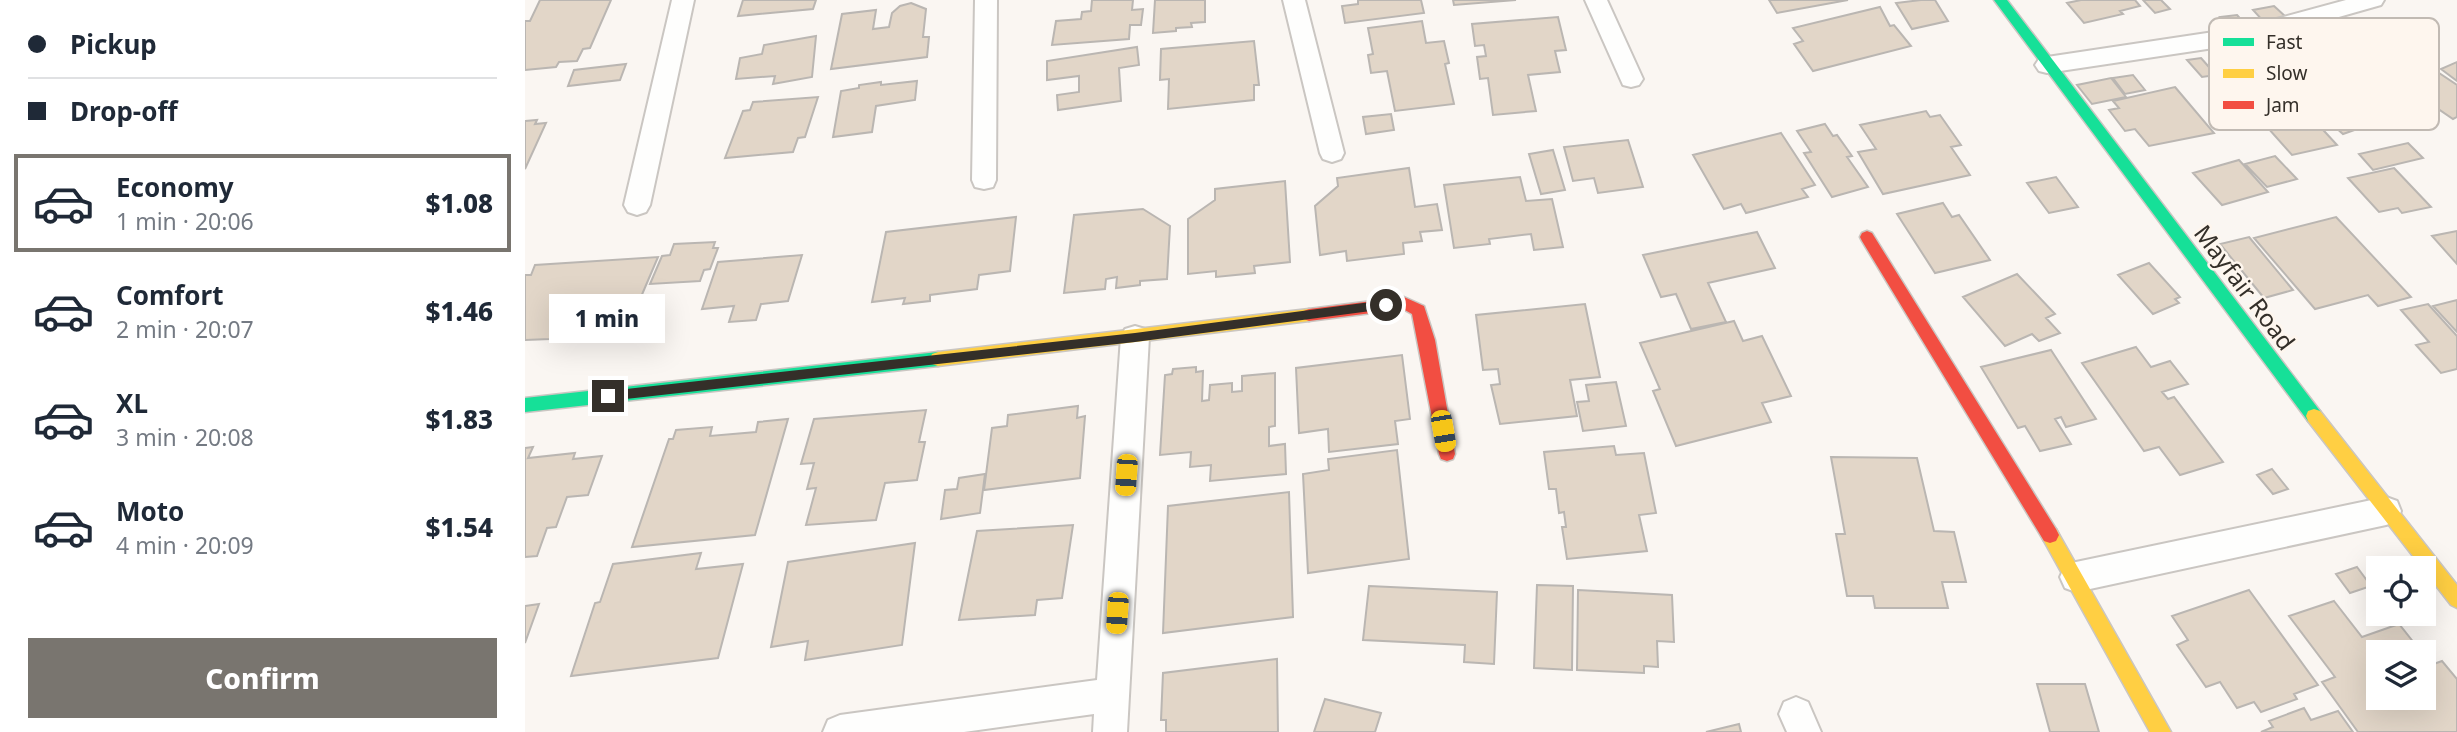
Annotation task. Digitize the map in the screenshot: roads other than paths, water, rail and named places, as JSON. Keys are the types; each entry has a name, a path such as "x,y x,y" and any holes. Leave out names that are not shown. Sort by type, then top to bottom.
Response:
{"street":[{"path":"637,205 683,0"},
{"path":"985,180 986,0"},
{"path":"1294,0 1332,153"},
{"path":"1596,0 1631,79"},
{"name":"Mayfair Road","path":"2000,0 2046,65 2386,511 2457,599"},
{"path":"2308,18 2373,0"},
{"path":"2046,65 2209,41"},
{"path":"1867,237 2076,577 2161,732"},
{"path":"525,405 1135,337 1404,303 1419,310 1427,340 1447,454"},
{"path":"1110,732 1135,337"},
{"path":"2076,577 2386,511"},
{"path":"840,732 1112,695"}]}
